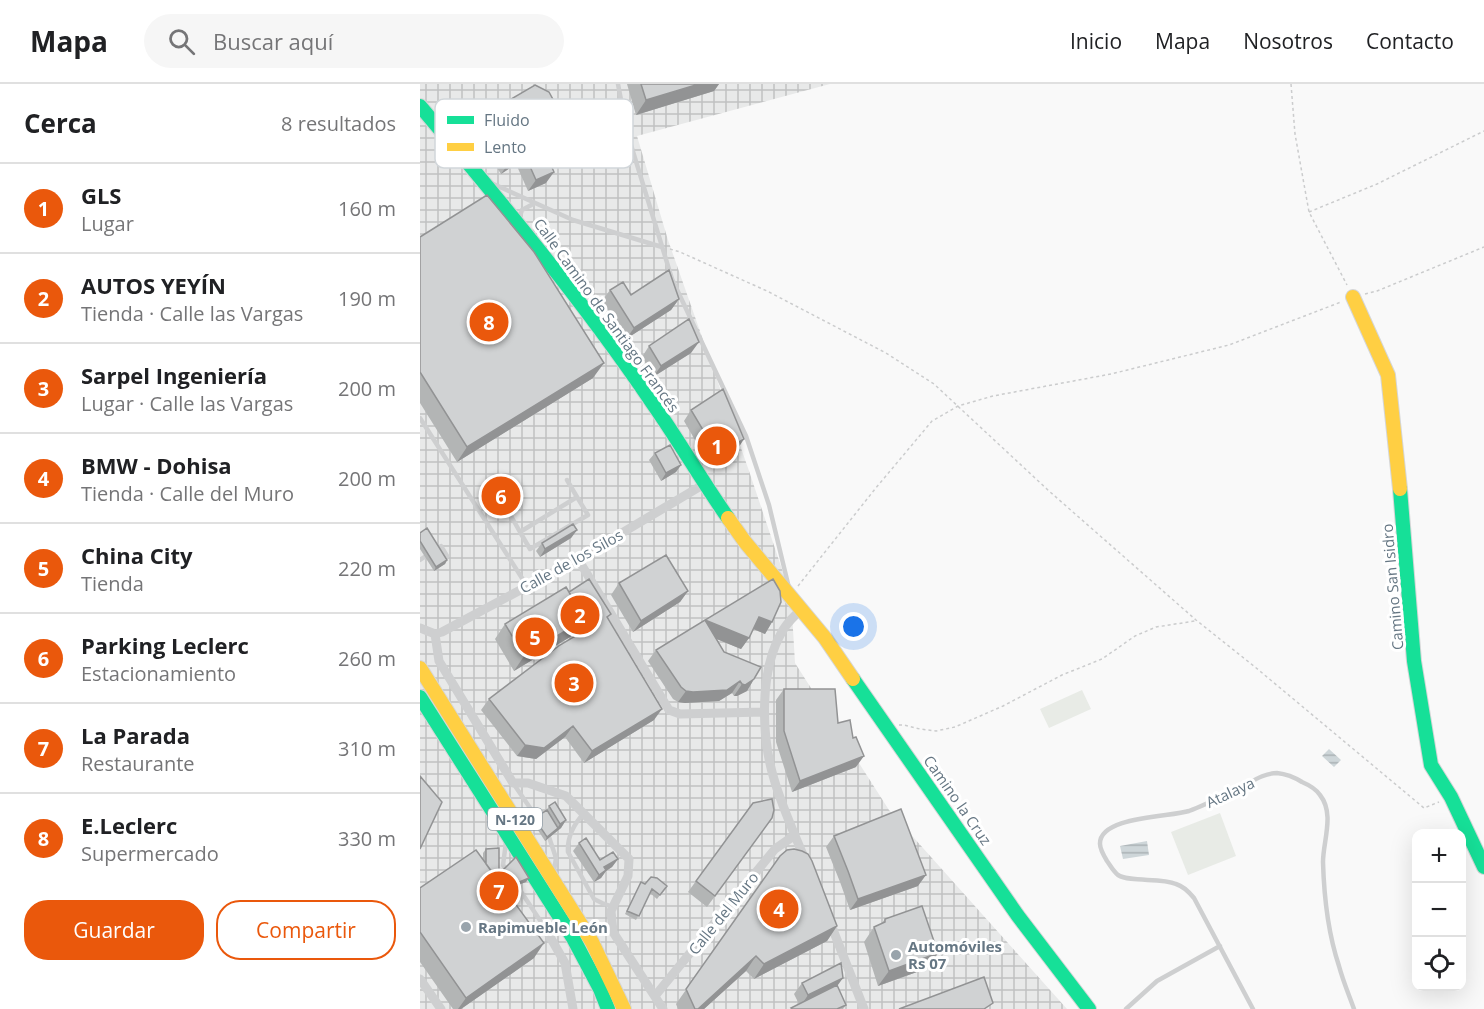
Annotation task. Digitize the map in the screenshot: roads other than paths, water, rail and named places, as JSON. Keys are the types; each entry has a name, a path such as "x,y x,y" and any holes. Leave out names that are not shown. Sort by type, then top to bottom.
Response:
{"main road":[{"name":"Calle Camino de Santiago Francés","path":"420,106 435,124"},
{"name":"Calle Camino de Santiago Francés","path":"473,168 577,298 639,384 726,516 802,609"},
{"name":"Camino San Isidro","path":"1353,297 1388,375 1414,661 1431,765 1451,798 1484,867"},
{"name":"Camino la Cruz","path":"802,609 825,638 1018,916 1089,1009"},
{"name":"N-120","path":"420,669 508,802 592,942 624,1003"},
{"name":"N-120","path":"420,697 573,938 608,1009"}],"street":[{"name":"Calle de los Silos","path":"435,634 578,559 706,483"},
{"path":"578,559 669,710 680,714 764,712"},
{"path":"802,609 783,630 775,649 771,661 764,712 769,761 774,782 808,867"},
{"path":"420,628 435,634 439,662 512,787 528,783 566,796 629,859 628,876 611,911 613,932 663,1009"},
{"name":"Calle del Muro","path":"655,996 775,849 795,835"},
{"path":"825,909 864,1009"},
{"path":"549,935 565,963 573,1009"},
{"path":"420,979 441,1009"}],"lane":[{"path":"618,84 621,99"},
{"path":"633,151 672,279 746,436 769,506 790,596"},
{"path":"483,180 573,220 663,248"},
{"path":"518,222 522,210 535,203"},
{"path":"420,418 527,586"},
{"path":"511,516 530,549 588,515 567,480"},
{"path":"520,532 577,497"},
{"path":"420,560 441,546 447,555"},
{"name":"Atalaya","path":"1253,1009 1194,898 1178,884 1168,881 1125,878 1118,875 1102,853 1100,844 1101,836 1112,827 1132,820 1188,811 1269,774 1277,773 1290,775 1313,788 1322,796 1326,808 1323,860 1331,937 1338,966 1354,1009"},
{"path":"512,787 537,818"},
{"path":"584,813 575,824 568,843 568,852 594,899 613,907"},
{"path":"507,833 503,865 549,935"},
{"path":"549,837 556,858 553,880"},
{"path":"554,852 568,847"},
{"path":"534,912 550,902"},
{"path":"1126,1009 1157,981 1220,946"}],"place":[{"name":"E.Leclerc","path":"489,322"},
{"name":"GLS","path":"717,446"},
{"name":"Parking Leclerc","path":"501,496"},
{"name":"AUTOS YEYÍN","path":"580,615"},
{"name":"China City","path":"535,637"},
{"name":"Sarpel Ingeniería","path":"574,683"},
{"name":"La Parada","path":"499,891"},
{"name":"BMW - Dohisa","path":"779,909"},
{"name":"Rapimueble León","path":"466,927"},
{"name":"Automóviles Rs 07","path":"896,955"}]}
